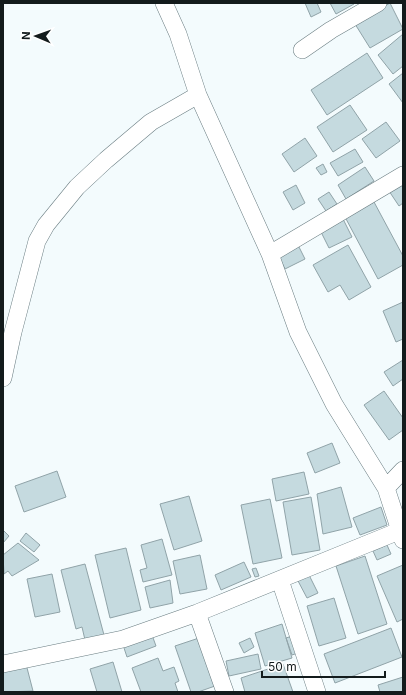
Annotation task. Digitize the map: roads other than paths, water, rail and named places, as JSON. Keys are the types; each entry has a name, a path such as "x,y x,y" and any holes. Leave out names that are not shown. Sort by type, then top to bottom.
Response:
{"street":[{"path":"3,664 123,639 198,613 280,580 401,535 386,488 334,404 298,332 270,254 198,95 178,34 164,3"},
{"path":"302,50 331,30 378,3"},
{"path":"3,378 13,332 37,241 46,225 77,187 106,160 151,122 198,95"},
{"path":"270,254 403,175"},
{"path":"386,488 403,470"},
{"path":"280,580 317,692"},
{"path":"198,613 225,692"}]}
